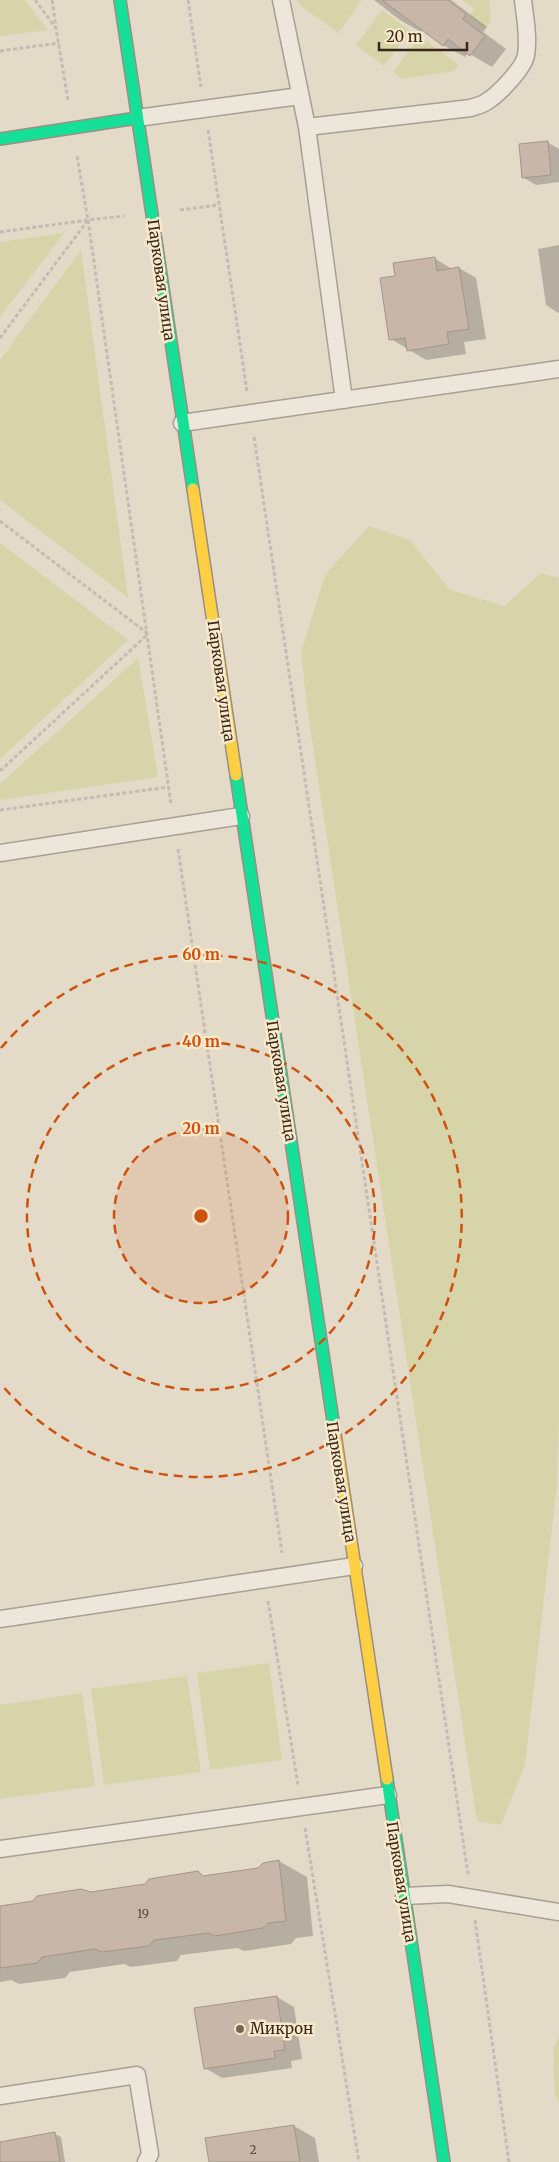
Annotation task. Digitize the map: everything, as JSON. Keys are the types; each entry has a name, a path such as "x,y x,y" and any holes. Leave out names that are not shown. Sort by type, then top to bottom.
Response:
{"street":[{"name":"Парковая улица","path":"120,0 444,2162"},
{"path":"0,139 137,118"}],"lane":[{"path":"281,0 307,127 344,400"},
{"path":"307,127 471,108 486,102 522,66 526,57 527,44 523,0"},
{"path":"137,118 300,96"},
{"path":"182,423 559,369"},
{"path":"0,853 241,816"},
{"path":"0,1619 354,1566"},
{"path":"0,1849 388,1795"},
{"path":"404,1896 434,1894 472,1897 559,1912"},
{"path":"0,2096 137,2075 150,2154 146,2162"}],"path":[{"path":"35,0 56,28"},
{"path":"52,0 88,220 282,1559 268,1596 359,2162"},
{"path":"188,0 510,2162"},
{"path":"0,51 59,43"},
{"path":"0,232 88,220"},
{"path":"0,338 88,220"},
{"path":"0,521 147,634"},
{"path":"0,772 147,634"},
{"path":"0,810 169,787"}],"shaded area":[{"path":"0,0 25,0 48,30 0,36"},
{"path":"297,0 362,0 338,33 301,6"},
{"path":"462,0 489,0 491,21 485,28 469,16 474,9"},
{"path":"382,10 410,31 384,66 356,45"},
{"path":"420,36 459,65 454,71 402,79 393,72"},
{"path":"64,233 0,317 0,242"},
{"path":"81,250 128,598 0,500 0,360"},
{"path":"369,526 410,540 450,590 504,606 541,573 559,578 559,1415 557,1484 525,1765 501,1825 477,1821 307,707 301,652 325,575"},
{"path":"0,543 128,640 0,759"},
{"path":"138,658 158,777 0,800 0,784"},
{"path":"269,1663 282,1760 210,1770 197,1673"},
{"path":"187,1676 201,1772 104,1785 91,1689"},
{"path":"82,1693 95,1786 0,1799 0,1705"},
{"path":"559,2036 559,2102 555,2095 553,2050"}],"building":[{"path":"382,0 448,0 466,14 463,19 485,36 470,56 448,39 443,46"},
{"path":"548,141 551,175 522,178 519,144"},
{"path":"435,257 437,271 459,267 469,329 447,332 449,344 407,351 405,338 389,340 380,278 395,276 393,263"},
{"path":"279,1860 286,1921 268,1923 263,1928 215,1936 209,1933 154,1940 149,1946 102,1952 95,1949 42,1957 37,1963 0,1968 0,1906 33,1901 37,1896 81,1889 91,1892 145,1884 149,1879 198,1871 203,1876 258,1868 263,1863"},
{"name":"Микрон","path":"277,1996 285,2050 274,2051 275,2058 204,2069 194,2008"},
{"path":"294,2125 300,2162 209,2162 205,2138"},
{"path":"55,2132 60,2162 0,2162 0,2142"}],"traffic: fast":[{"path":"120,0 193,489"},
{"path":"0,139 137,118"},
{"path":"236,775 335,1434"},
{"path":"387,1779 444,2162"}],"traffic: slow":[{"path":"193,489 236,775"},
{"path":"335,1434 387,1779"}],"place":[{"name":"Микрон","path":"240,2029"}]}
